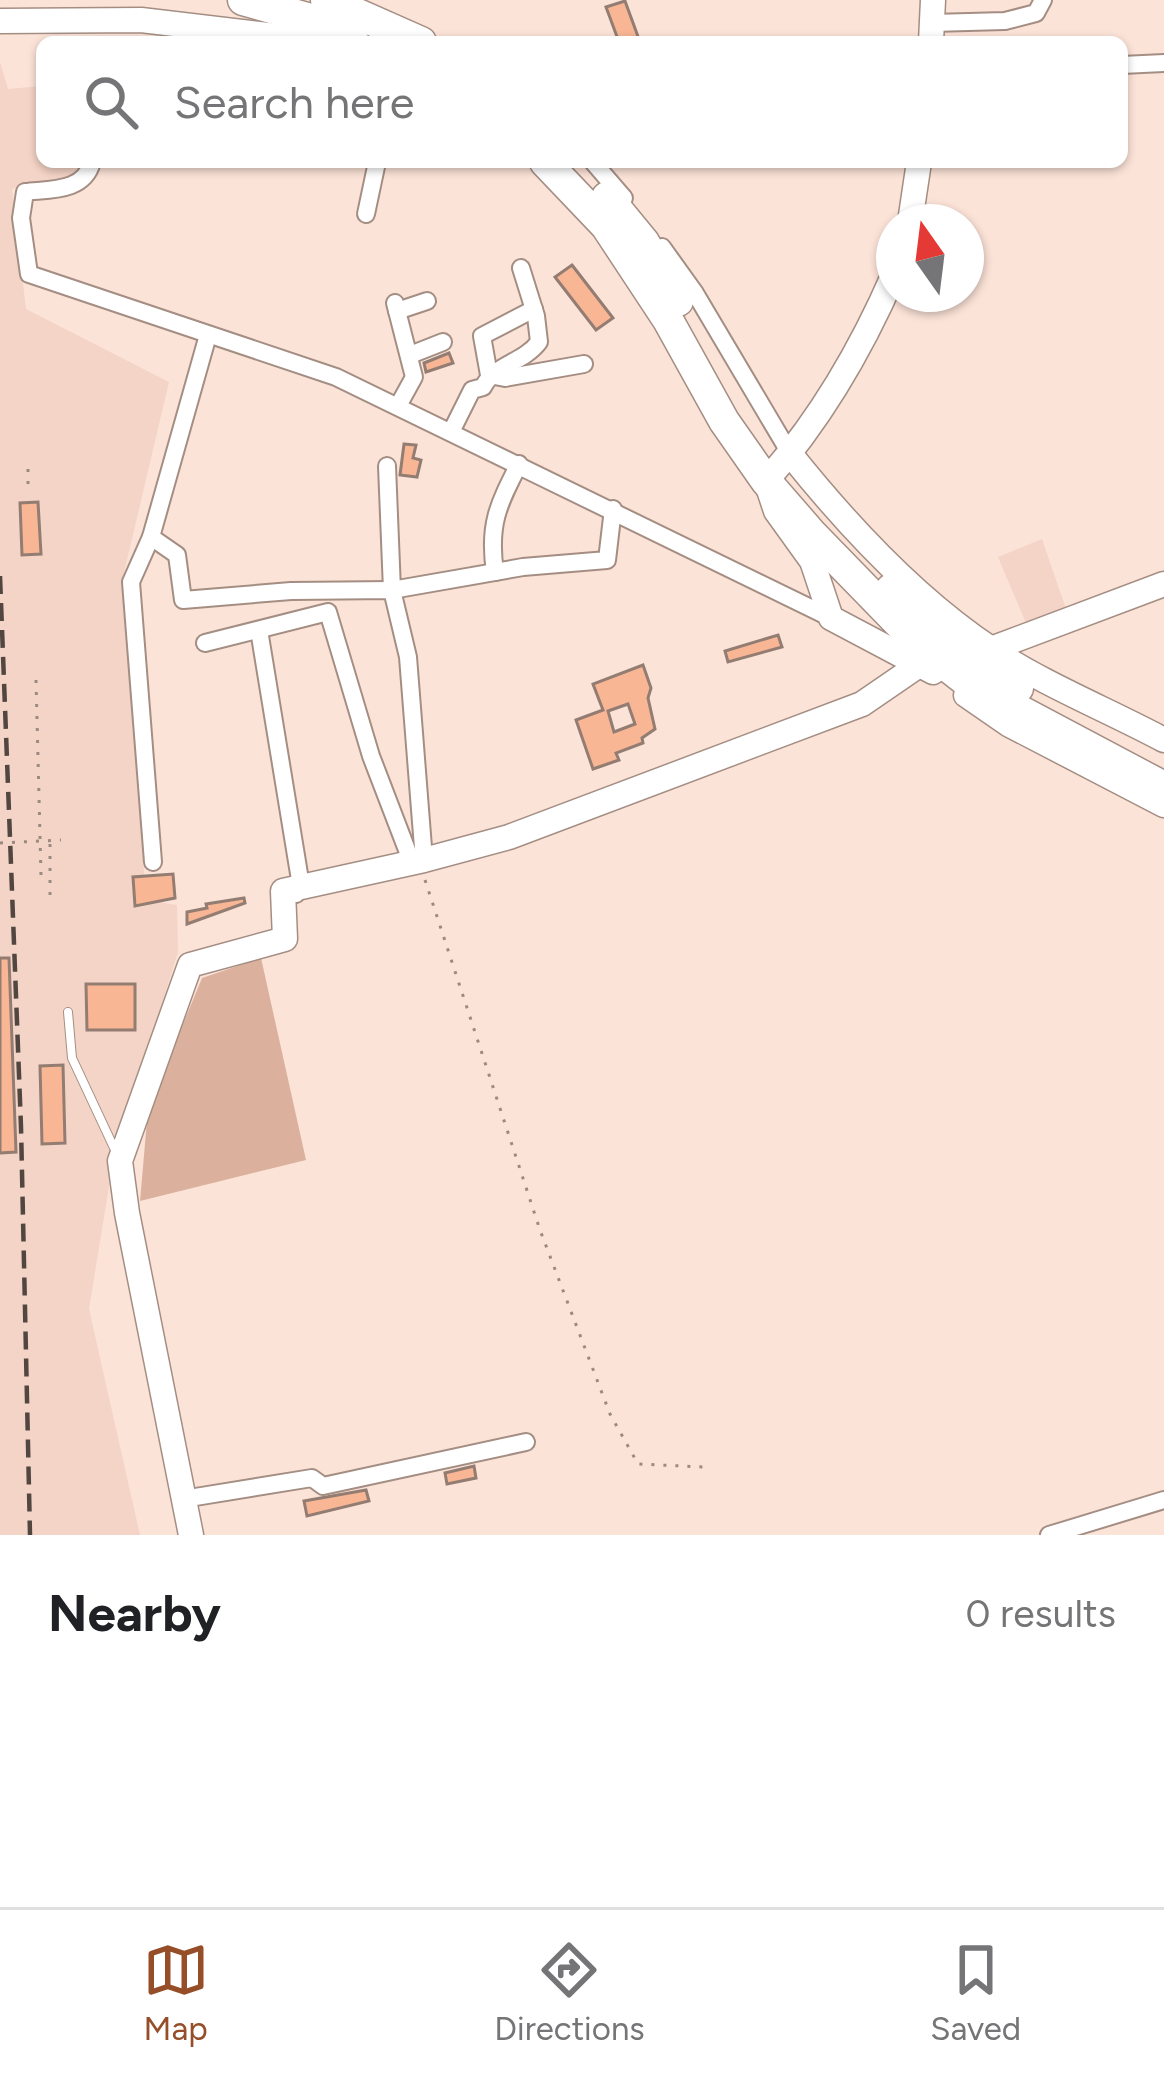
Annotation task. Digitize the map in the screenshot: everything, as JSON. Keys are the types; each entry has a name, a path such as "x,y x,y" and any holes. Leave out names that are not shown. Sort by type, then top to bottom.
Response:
{"highway":[{"path":"243,0 307,19 342,36"},
{"path":"326,0 407,36"},
{"path":"550,168 606,226 668,320 724,421 779,468 812,534 927,661 1164,787"},
{"path":"580,168 644,242 779,468 853,552 982,666 1037,700 1164,763"}],"street":[{"path":"345,0 423,36"},
{"path":"932,22 1005,21 1036,14 1043,0"},
{"path":"0,21 141,20 276,36"},
{"path":"1128,65 1164,63"},
{"path":"90,168 77,184 25,192 21,218 29,274 336,377 398,406 927,661 1008,724 1164,805"},
{"path":"366,214 376,168"},
{"path":"598,168 695,292 779,468 992,650 1164,740"},
{"path":"913,204 919,168"},
{"path":"451,432 469,394 483,387 489,375 524,357 540,337 521,268"},
{"path":"398,406 414,376 396,307 427,301"},
{"path":"489,375 482,336 534,309"},
{"path":"831,618 812,561 776,512 779,468 866,338 877,312"},
{"path":"153,862 131,582 151,537 208,335"},
{"path":"410,355 443,342"},
{"path":"489,375 505,378 584,364"},
{"path":"495,572 490,537 498,504 519,464"},
{"path":"387,466 392,590 408,657 418,862"},
{"path":"151,537 177,555 183,600 291,591 392,590 607,560 613,509"},
{"path":"992,650 1164,584"},
{"path":"205,644 328,612 371,756 418,862"},
{"path":"259,630 300,887"},
{"path":"191,1535 127,1213 123,1154 190,965 285,939 283,891 508,837 862,704 927,661"},
{"path":"183,1499 312,1478 323,1486 526,1442"},
{"path":"1048,1535 1164,1500"}],"lane":[{"path":"68,1012 71,1058 115,1150 123,1154"}],"path":[{"path":"28,469 28,486"},
{"path":"36,680 41,875"},
{"path":"0,843 61,840"},
{"path":"50,841 50,895"},
{"path":"418,862 540,1230 610,1414 638,1464 704,1466"}],"shaded area":[{"path":"0,62 8,89 36,87 36,168 79,168 80,179 12,189 26,309 169,382 123,577 146,900 177,905 178,952 113,1162 89,1309 140,1535 0,1535"},
{"path":"1042,539 1066,609 1026,623 998,557"},
{"path":"261,958 306,1160 140,1201 148,1109 202,978"}],"building":[{"path":"625,1 638,36 617,36 606,7"},
{"path":"572,265 613,318 596,330 555,277"},
{"path":"449,353 453,363 426,372 424,363"},
{"path":"404,444 416,445 413,458 421,460 417,477 400,475"},
{"path":"38,502 41,554 22,555 20,503"},
{"path":"778,635 782,647 728,662 725,651"},
{"path":"643,665 651,688 648,698 655,729 642,738 643,743 616,753 619,760 593,769 576,720 603,710 593,684","holes":["628,704 635,724 614,732 608,711"]},
{"path":"173,874 175,898 135,906 133,877"},
{"path":"244,898 245,903 187,924 187,912"},
{"path":"0,958 9,958 16,1152 0,1153"},
{"path":"86,984 135,984 135,1030 87,1030"},
{"path":"63,1065 65,1143 42,1144 40,1066"},
{"path":"474,1466 476,1478 447,1484 445,1473"},
{"path":"366,1490 369,1501 307,1516 304,1501"}],"railway":[{"path":"0,576 21,1127 30,1535"}]}
